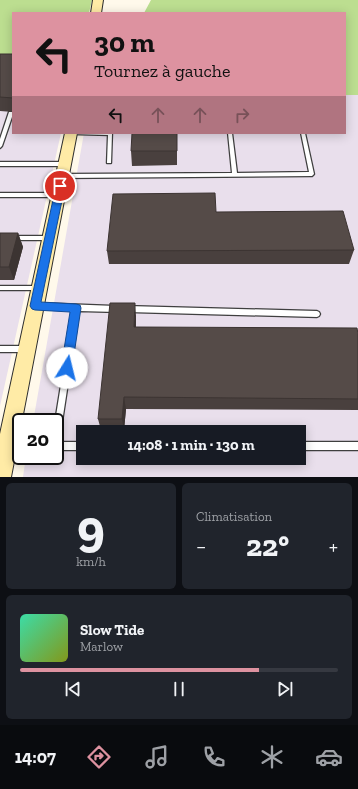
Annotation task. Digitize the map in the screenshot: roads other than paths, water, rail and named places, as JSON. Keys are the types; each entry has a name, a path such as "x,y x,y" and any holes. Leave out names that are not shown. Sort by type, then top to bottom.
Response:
{"street":[{"path":"96,12 98,0"},
{"path":"1,475 11,445 10,419 27,349 71,134"}],"lane":[{"path":"0,146 11,113"},
{"path":"109,162 110,134"},
{"path":"230,134 235,175"},
{"path":"0,164 64,170 235,175 312,174 303,134"},
{"path":"0,195 58,195"},
{"path":"0,238 50,238"},
{"path":"0,288 39,288"},
{"path":"35,306 317,314"},
{"path":"60,413 76,308"},
{"path":"0,349 27,349"},
{"path":"64,445 76,446"},
{"path":"306,446 358,446"}]}
